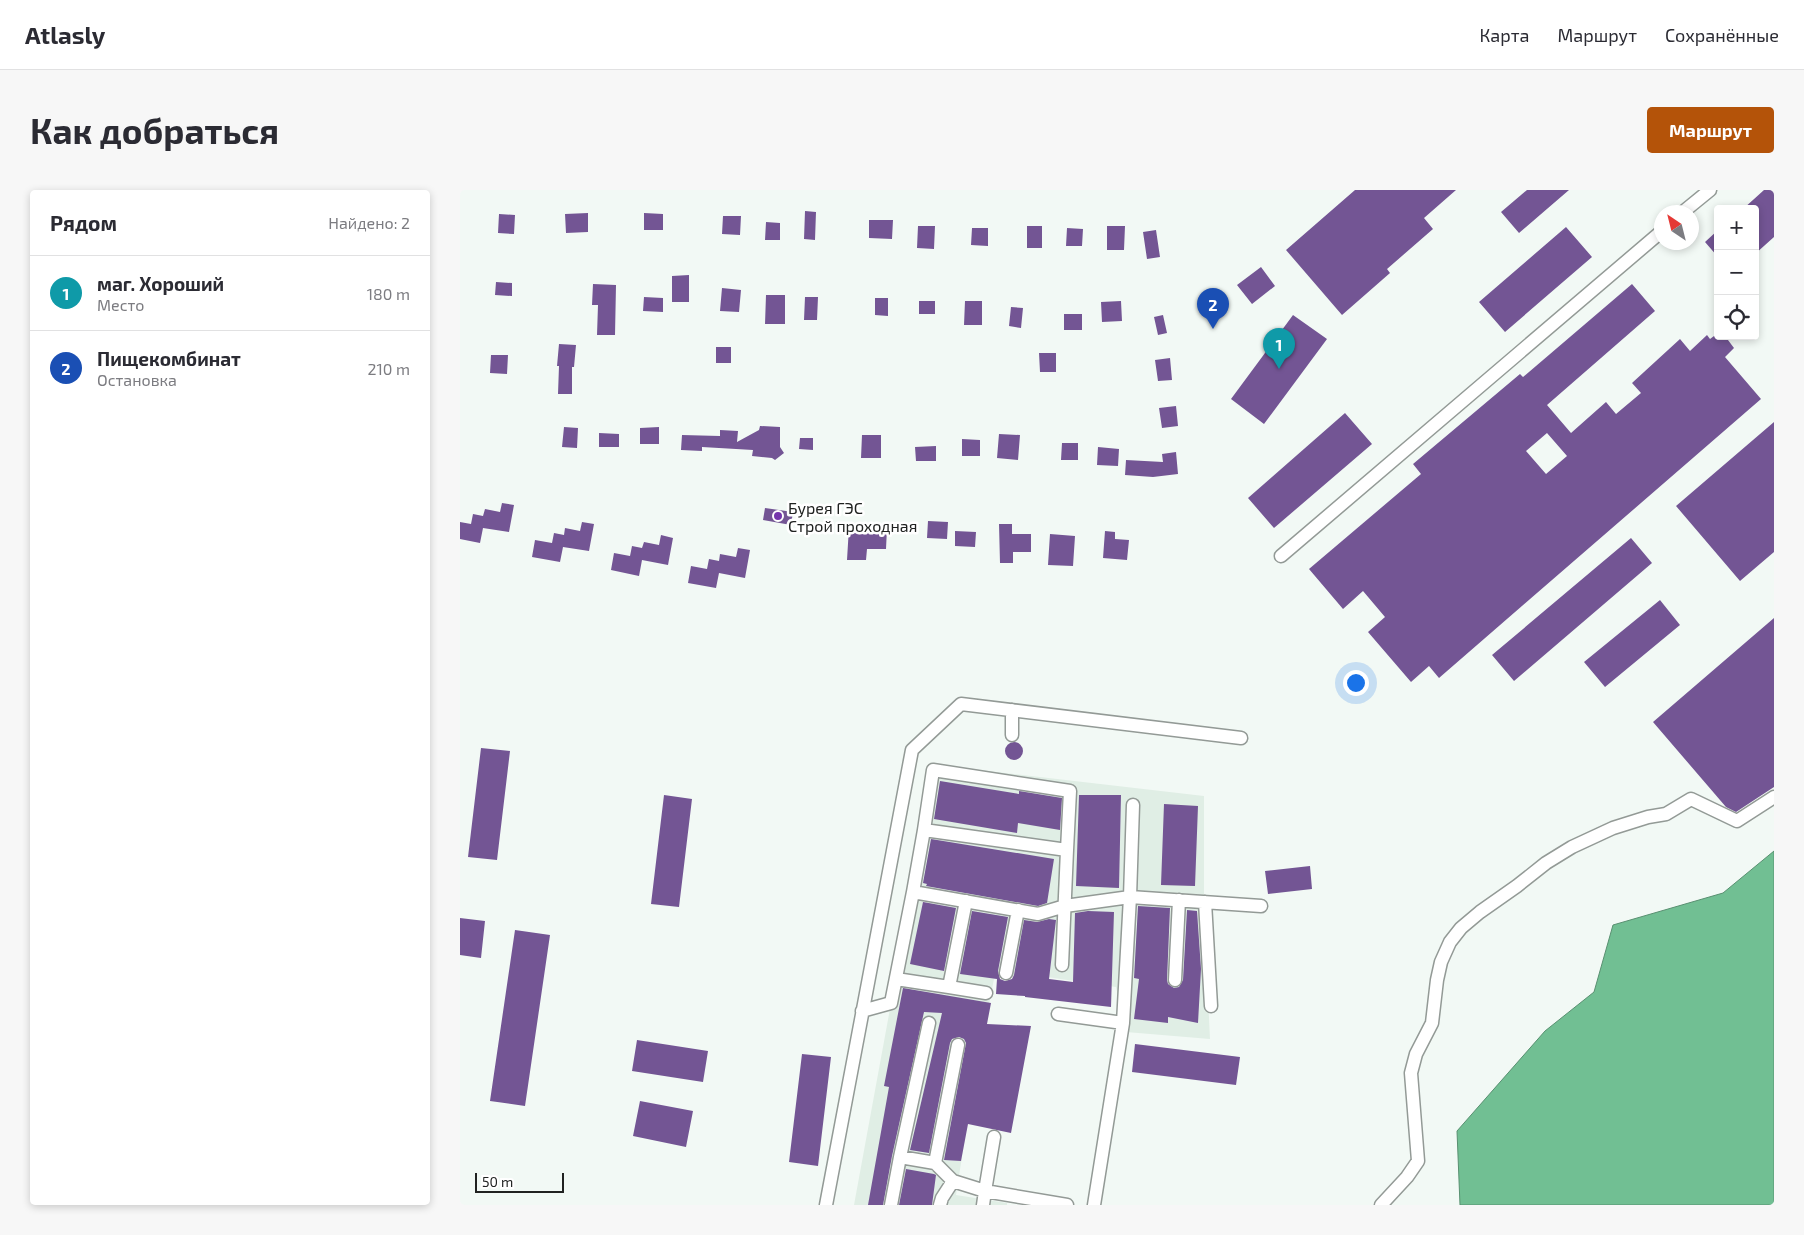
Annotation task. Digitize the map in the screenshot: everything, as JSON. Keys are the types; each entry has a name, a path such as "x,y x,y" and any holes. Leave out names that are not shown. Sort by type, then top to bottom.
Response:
{"street":[{"path":"1692,205 1710,190"},
{"path":"1281,556 1654,238"},
{"path":"826,1205 912,750 961,704 1242,738"},
{"path":"1012,710 1012,735"},
{"path":"862,1011 891,1003 914,892 933,770 1070,791 1062,966"},
{"path":"1381,1205 1407,1177 1418,1161 1411,1073 1416,1054 1432,1023 1441,962 1450,942 1461,928 1546,863 1572,847 1613,828 1648,817 1666,814 1691,799 1737,821 1774,797"},
{"path":"1094,1205 1122,1023 1130,897 1133,805"},
{"path":"924,830 1067,850"},
{"path":"914,892 1038,914 1065,906 1130,897 1261,906"},
{"path":"1176,980 1179,900"},
{"path":"949,987 966,901"},
{"path":"1205,902 1211,1006"},
{"path":"1006,973 1018,910"},
{"path":"896,979 986,993"},
{"path":"1058,1014 1122,1023"},
{"path":"891,1205 929,1023"},
{"path":"935,1163 958,1045"},
{"path":"983,1205 994,1137"},
{"path":"900,1157 935,1163 953,1180 985,1191 1067,1205"},
{"path":"940,1205 953,1180"}],"shaded area":[{"path":"928,764 1204,796 1204,912 1210,1039 1126,1032 1116,987 1026,974 994,979 975,1074 956,1195 1007,1203 1007,1205 854,1205 894,987"},
{"path":"1774,851 1774,1205 1460,1205 1457,1131 1545,1031 1594,992 1613,925 1723,893"}],"building":[{"path":"1355,190 1456,190 1424,218 1433,229 1387,269 1390,273 1342,315 1286,250"},
{"path":"1527,190 1569,190 1519,233 1501,212"},
{"path":"1764,190 1774,190 1774,237 1759,250 1759,205 1747,205"},
{"path":"805,211 816,212 815,240 804,239"},
{"path":"588,213 588,232 566,233 565,214"},
{"path":"644,213 663,214 663,230 644,230"},
{"path":"499,214 515,215 514,234 498,233"},
{"path":"723,216 741,216 740,235 722,234"},
{"path":"869,220 893,220 892,239 869,238"},
{"path":"766,222 780,223 780,240 765,240"},
{"path":"918,226 935,226 934,249 917,248"},
{"path":"1027,226 1042,226 1042,248 1027,248"},
{"path":"1107,226 1125,226 1124,250 1107,250"},
{"path":"1566,227 1592,257 1505,332 1479,302"},
{"path":"972,228 988,228 988,246 971,245"},
{"path":"1067,228 1083,229 1082,246 1066,246"},
{"path":"1156,230 1160,257 1147,259 1143,232"},
{"path":"1714,234 1714,252 1705,242"},
{"path":"1261,267 1275,286 1252,304 1237,285"},
{"path":"689,275 689,302 672,302 672,276"},
{"path":"496,282 512,283 512,296 495,295"},
{"path":"593,284 616,285 615,335 597,335 598,305 592,305"},
{"path":"1632,284 1655,311 1547,405 1571,433 1606,402 1616,414 1641,393 1632,383 1680,339 1690,351 1707,335 1710,339 1714,336 1714,340 1728,340 1734,348 1725,357 1761,399 1439,678 1429,666 1411,682 1368,632 1385,617 1363,591 1343,609 1309,569 1421,474 1413,464 1520,374 1523,377","holes":["1547,433 1567,456 1546,474 1526,451"]},
{"path":"722,288 741,290 739,312 720,311"},
{"path":"766,295 785,295 785,324 765,324"},
{"path":"644,297 663,298 663,312 643,311"},
{"path":"805,297 818,297 817,320 804,320"},
{"path":"875,298 888,298 888,316 875,315"},
{"path":"919,301 935,301 935,314 919,314"},
{"path":"965,301 982,301 982,325 964,325"},
{"path":"1121,301 1122,321 1102,322 1101,302"},
{"path":"1011,307 1023,308 1021,328 1009,326"},
{"path":"1064,314 1082,314 1082,330 1064,330"},
{"path":"1163,315 1167,333 1158,335 1154,317"},
{"path":"1293,315 1327,339 1264,424 1231,399"},
{"path":"559,344 576,345 574,367 572,367 572,394 558,394 559,366 557,366"},
{"path":"716,347 731,347 731,363 716,363"},
{"path":"1039,353 1056,353 1056,372 1040,372"},
{"path":"491,355 508,355 507,374 490,373"},
{"path":"1170,358 1172,380 1158,381 1155,360"},
{"path":"1176,406 1178,426 1162,428 1159,408"},
{"path":"1345,413 1372,444 1274,528 1248,498"},
{"path":"1774,422 1774,552 1740,581 1676,506"},
{"path":"760,426 780,427 780,447 784,453 775,460 752,456 753,450 702,447 702,451 681,450 682,435 720,436 720,430 738,431 737,442 759,430"},
{"path":"564,427 578,428 577,448 562,447"},
{"path":"659,427 659,444 640,444 640,428"},
{"path":"599,433 619,434 619,447 599,447"},
{"path":"999,434 1020,435 1018,460 997,458"},
{"path":"862,435 881,435 881,458 861,458"},
{"path":"800,438 813,438 813,450 799,449"},
{"path":"962,439 980,440 980,456 962,456"},
{"path":"1062,443 1078,443 1078,460 1061,460"},
{"path":"936,446 936,461 916,461 915,447"},
{"path":"1098,447 1119,449 1118,466 1097,465"},
{"path":"1176,452 1178,474 1153,477 1125,475 1126,460 1163,462 1162,454"},
{"path":"502,503 514,505 509,532 483,528 480,543 460,539 460,522 471,524 473,514 483,516 485,509 500,512"},
{"name":"Бурея ГЭС Строй проходная","path":"765,508 793,512 791,525 763,520"},
{"path":"928,521 948,522 947,539 927,538"},
{"path":"582,522 594,524 589,551 563,547 560,562 532,557 535,540 552,543 554,533 564,535 565,528 580,531"},
{"path":"999,524 1012,524 1012,534 1031,534 1031,552 1013,552 1013,563 1000,563"},
{"path":"849,527 887,528 886,549 867,549 866,560 847,560"},
{"path":"955,531 976,532 975,547 955,546"},
{"path":"1105,531 1115,532 1115,539 1129,540 1127,560 1103,558"},
{"path":"1050,534 1075,536 1073,566 1048,565"},
{"path":"661,535 673,538 668,565 642,560 639,576 611,570 614,553 630,556 632,546 642,548 644,542 659,545"},
{"path":"1631,538 1652,563 1514,681 1492,655"},
{"path":"738,548 750,550 745,578 719,573 716,588 688,583 691,566 707,569 709,559 719,561 720,554 736,557"},
{"path":"1660,600 1680,625 1605,687 1584,662"},
{"path":"1774,618 1774,787 1736,812 1726,807 1653,722"},
{"path":"1014,742 1020,745 1023,751 1020,757 1014,760 1008,757 1005,751 1008,745"},
{"path":"481,748 510,751 497,860 468,857"},
{"path":"940,781 1019,794 1019,791 1062,798 1060,830 1018,823 1017,833 934,819"},
{"path":"664,795 692,799 679,907 651,904"},
{"path":"1079,795 1121,795 1119,888 1076,886"},
{"path":"1164,804 1198,806 1195,886 1161,885"},
{"path":"931,839 1054,859 1047,903 1038,906 926,886 927,884 923,883"},
{"path":"1310,866 1312,889 1268,894 1265,871"},
{"path":"923,902 956,908 944,971 910,964"},
{"path":"1138,906 1170,908 1167,980 1168,984 1174,988 1179,987 1183,980 1187,910 1197,911 1201,969 1198,1023 1168,1017 1168,1023 1134,1019 1139,979 1134,978"},
{"path":"972,911 1008,917 998,971 1000,979 1005,981 1012,979 1014,975 1024,920 1037,922 1049,919 1056,920 1049,979 1073,982 1075,913 1088,911 1114,912 1111,1007 996,994 997,979 960,974"},
{"path":"460,918 485,921 481,958 460,955"},
{"path":"515,930 550,935 525,1106 490,1101"},
{"path":"903,988 991,1003 987,1024 1031,1026 1011,1133 968,1124 961,1161 944,1160 966,1043 964,1039 959,1037 952,1039 950,1043 929,1153 910,1150 942,1013 924,1012 883,1205 868,1205 889,1087 884,1086"},
{"path":"637,1040 708,1051 703,1082 632,1071"},
{"path":"1135,1044 1240,1057 1236,1085 1132,1072"},
{"path":"802,1054 831,1057 818,1166 789,1162"},
{"path":"640,1101 693,1111 686,1147 633,1136"},
{"path":"906,1169 936,1175 932,1205 899,1205"}],"place":[{"name":"Пищекомбинат","path":"1213,329"},
{"name":"маг. Хороший","path":"1279,369"},
{"name":"Бурея ГЭС Строй проходная","path":"778,516"}]}
